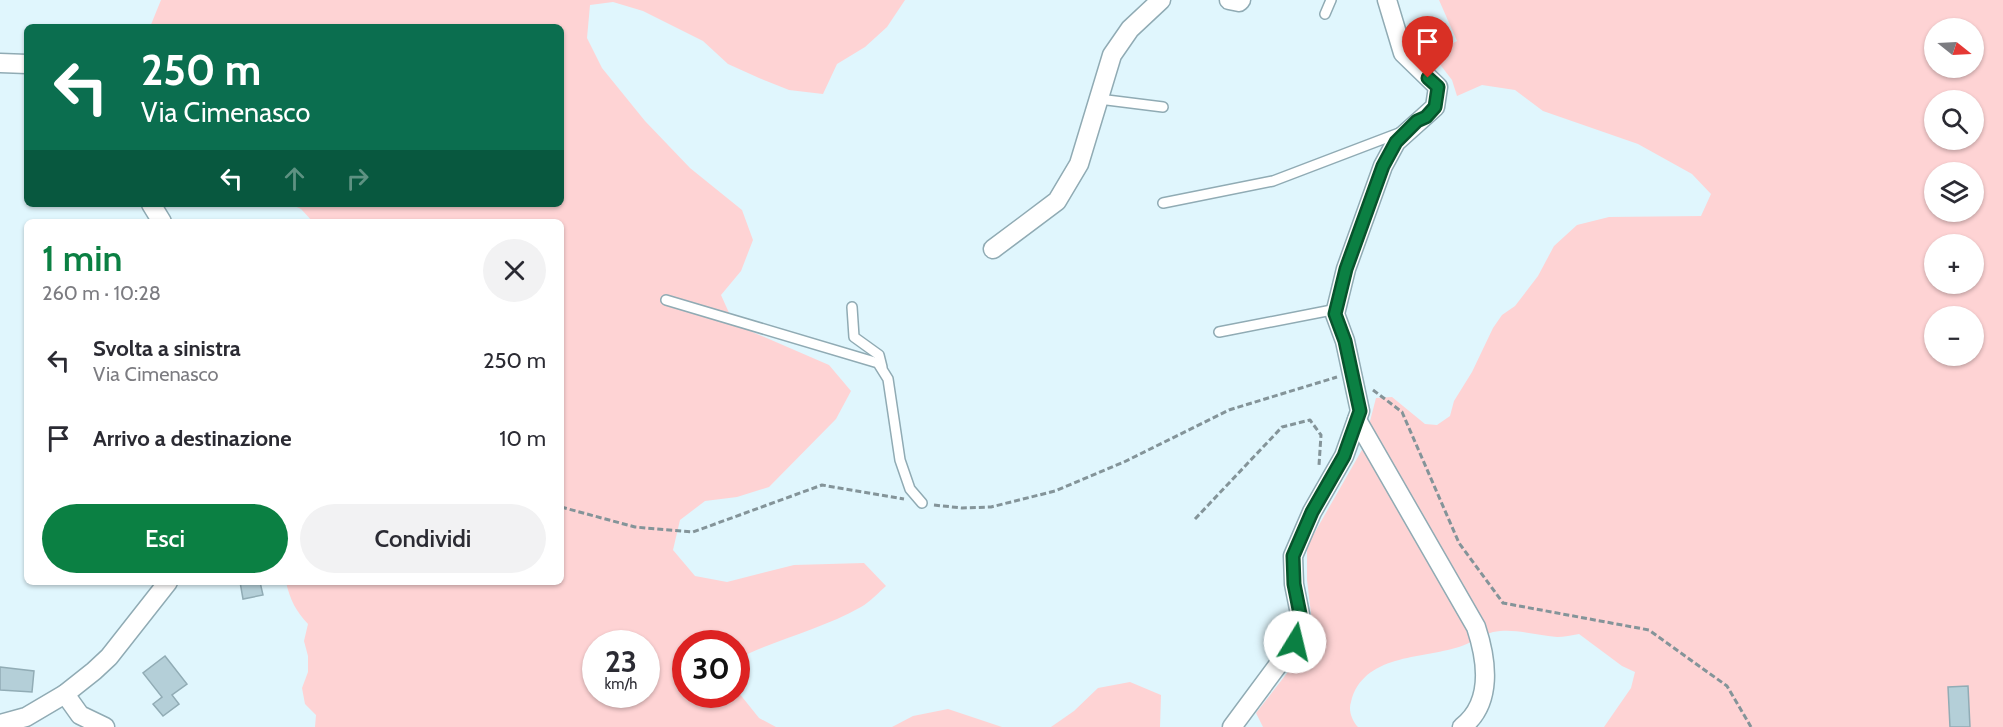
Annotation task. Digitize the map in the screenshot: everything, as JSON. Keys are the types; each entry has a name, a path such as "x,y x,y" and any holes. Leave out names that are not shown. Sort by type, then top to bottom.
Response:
{"street":[{"path":"993,249 1057,201 1079,164 1112,55 1130,28 1161,0"},
{"path":"1229,0 1239,2 1241,0"},
{"path":"1232,727 1295,642 1300,614 1294,584 1293,556 1312,512 1344,456 1360,411 1345,341 1335,314 1346,269 1383,166 1396,142 1435,107 1438,87 1403,53 1387,0"},
{"path":"0,63 24,64"},
{"path":"1357,420 1476,627 1484,652 1485,685 1471,720 1463,727"},
{"path":"0,724 26,717 65,694 109,657 166,585"},
{"path":"65,694 80,715 105,727"}],"lane":[{"path":"1325,14 1331,0"},
{"path":"1100,99 1163,107"},
{"path":"1163,203 1273,181 1407,130"},
{"path":"666,300 878,363 888,379 900,460 910,489 922,502"},
{"path":"852,308 854,337 879,356 884,372"},
{"path":"1219,332 1336,309"}],"path":[{"path":"564,508 636,527 693,532 822,485 962,508 992,507 1055,490 1124,462 1228,410 1351,372 1401,412 1459,543 1503,603 1649,630 1727,686 1751,727"},
{"path":"1195,519 1282,427 1310,420 1321,435 1319,473"}],"shaded area":[{"path":"161,0 905,0 887,27 865,47 837,64 823,94 789,90 728,64 703,41 643,11 613,2 590,5 587,38 602,68 645,121 690,168 742,210 753,240 741,271 721,295 734,324 829,365 851,391 836,419 769,487 737,497 705,501 680,520 673,550 695,576 727,582 794,565 864,563 886,586 871,600 846,615 750,654 750,630 672,630 672,708 750,707 759,718 776,727 315,727 316,715 305,704 302,688 308,672 308,656 304,641 308,624 294,605 287,585 564,585 564,219 310,219 297,207 564,207 564,24 151,24"},
{"path":"1439,0 2003,0 2003,727 1604,727 1631,688 1635,672 1622,666 1579,634 1557,637 1509,631 1493,632 1459,647 1395,661 1380,667 1358,686 1351,702 1351,715 1358,727 1263,727 1256,713 1309,645 1313,630 1307,580 1307,546 1363,448 1376,398 1392,397 1425,424 1437,425 1450,416 1454,401 1502,315 1515,306 1538,276 1554,246 1577,225 1609,217 1701,216 1711,194 1692,174 1638,144 1543,111 1515,90 1482,85 1457,96 1452,80 1432,54 1457,41"},
{"path":"1130,682 1161,695 1160,727 1051,727 1074,711 1098,688"},
{"path":"948,709 1002,727 892,727 913,716"}],"building":[{"path":"241,585 261,585 263,595 243,599"},
{"path":"165,656 187,684 172,695 179,704 163,716 153,704 162,697 143,673"},
{"path":"0,667 34,671 32,692 0,690"},
{"path":"1968,686 1970,727 1950,727 1948,687"}],"route":[{"path":"1295,642 1300,614 1294,584 1293,556 1312,512 1344,456 1360,411 1345,341 1335,314 1346,269 1383,166 1396,142 1435,107 1438,87 1428,78"}]}
